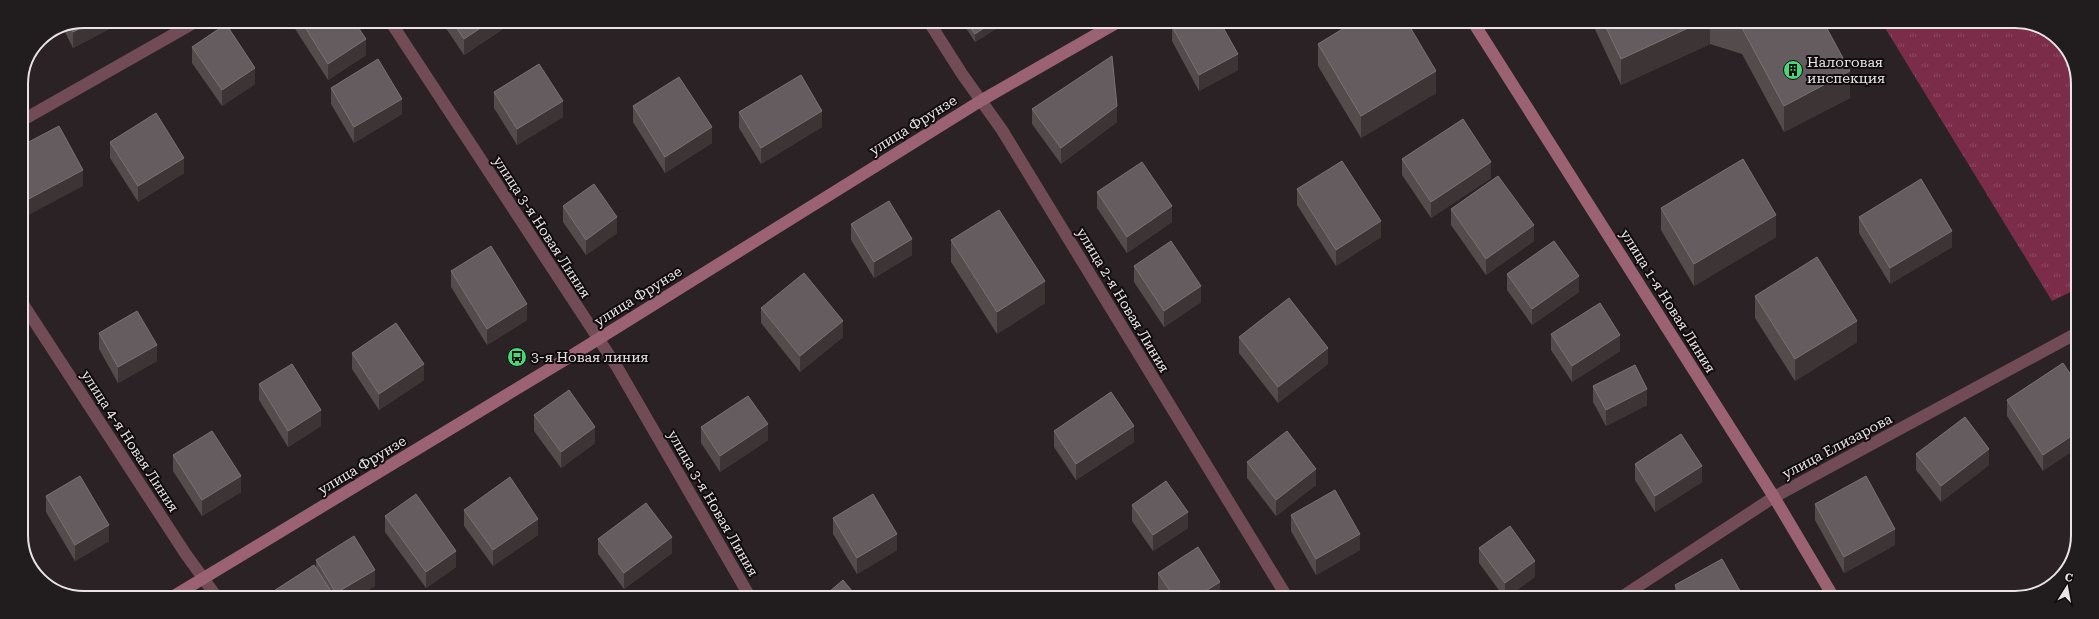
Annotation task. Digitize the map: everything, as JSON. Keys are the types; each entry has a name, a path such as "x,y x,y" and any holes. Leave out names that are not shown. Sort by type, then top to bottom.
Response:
{"main road":[{"name":"улица Фрунзе","path":"182,591 597,339 982,100 1108,28"},
{"name":"улица 1-я Новая Линия","path":"1477,28 1774,497 1830,591"}],"street":[{"path":"28,117 185,28"},
{"name":"улица 3-я Новая Линия","path":"395,28 597,339 617,367 747,591"},
{"name":"улица 2-я Новая Линия","path":"933,28 962,74 1002,130 1283,591"},
{"name":"улица 4-я Новая Линия","path":"28,311 212,591"},
{"name":"улица Елизарова","path":"1631,591 1774,497 2071,336"}],"green space":[{"path":"1885,28 2022,28 2046,37 2059,50 2065,59 2071,81 2071,292 2052,301"}],"building":[{"path":"80,28 73,32 71,29"},
{"path":"220,28 229,28 255,68 222,90 192,47"},
{"path":"305,28 359,28 366,39 328,64"},
{"path":"457,28 480,28 464,39"},
{"path":"971,28 984,28 975,34"},
{"path":"1173,28 1223,28 1238,54 1199,75"},
{"path":"1344,28 1411,28 1436,71 1361,116 1318,44"},
{"path":"1606,28 1688,28 1621,59"},
{"path":"1742,28 1827,28 1850,71 1784,106"},
{"path":"1112,56 1117,106 1061,148 1032,109"},
{"path":"378,59 402,99 354,127 331,88"},
{"path":"539,64 563,101 517,129 494,92"},
{"path":"801,75 822,111 761,148 739,112"},
{"path":"679,77 712,127 665,157 633,106"},
{"path":"156,113 184,158 138,186 110,142"},
{"path":"1463,119 1491,162 1431,202 1402,159"},
{"path":"59,126 83,170 28,199 28,142"},
{"path":"1743,159 1776,215 1694,264 1661,208"},
{"path":"1342,161 1381,221 1336,250 1297,189"},
{"path":"1142,162 1172,206 1127,237 1097,192"},
{"path":"1498,176 1534,225 1486,259 1451,209"},
{"path":"1921,179 1952,231 1890,268 1859,217"},
{"path":"594,184 617,217 586,240 563,206"},
{"path":"889,201 912,239 874,262 851,224"},
{"path":"999,210 1045,281 997,312 951,240"},
{"path":"1171,241 1201,286 1164,311 1134,266"},
{"path":"1554,241 1579,276 1532,309 1507,274"},
{"path":"491,246 527,304 487,329 451,271"},
{"path":"1817,257 1857,321 1795,359 1755,296"},
{"path":"804,273 843,321 800,356 761,308"},
{"path":"1289,298 1328,348 1278,387 1239,337"},
{"path":"1600,303 1620,335 1572,366 1551,334"},
{"path":"137,311 157,345 118,367 99,333"},
{"path":"396,323 424,364 379,394 352,353"},
{"path":"2063,363 2071,375 2071,436 2043,455 2007,400"},
{"path":"292,364 321,410 288,431 259,384"},
{"path":"1635,365 1647,389 1606,410 1593,386"},
{"path":"569,390 595,427 561,452 534,415"},
{"path":"1111,392 1134,426 1076,464 1054,431"},
{"path":"748,396 768,424 720,456 701,427"},
{"path":"1965,417 1989,449 1941,486 1916,454"},
{"path":"212,431 241,476 202,500 173,455"},
{"path":"1287,431 1316,469 1276,500 1247,462"},
{"path":"1681,434 1702,466 1655,496 1635,464"},
{"path":"80,476 109,525 75,545 46,496"},
{"path":"1866,476 1895,529 1844,557 1815,504"},
{"path":"510,477 538,519 493,550 464,510"},
{"path":"1166,481 1188,512 1153,535 1132,505"},
{"path":"1335,490 1360,534 1316,559 1291,515"},
{"path":"416,494 456,551 426,572 385,516"},
{"path":"873,494 897,534 857,558 833,518"},
{"path":"646,503 672,537 624,573 598,539"},
{"path":"1510,526 1535,561 1505,583 1479,548"},
{"path":"354,536 375,570 339,591 335,591 316,560"},
{"path":"1198,547 1220,582 1206,591 1170,591 1158,573"},
{"path":"1722,559 1740,591 1678,591 1675,585"},
{"path":"314,565 331,591 274,591"},
{"path":"843,580 852,591 830,591"}],"place":[{"name":"Налоговая инспекция","path":"1793,70"},
{"name":"3-я Новая линия","path":"517,357"}]}
